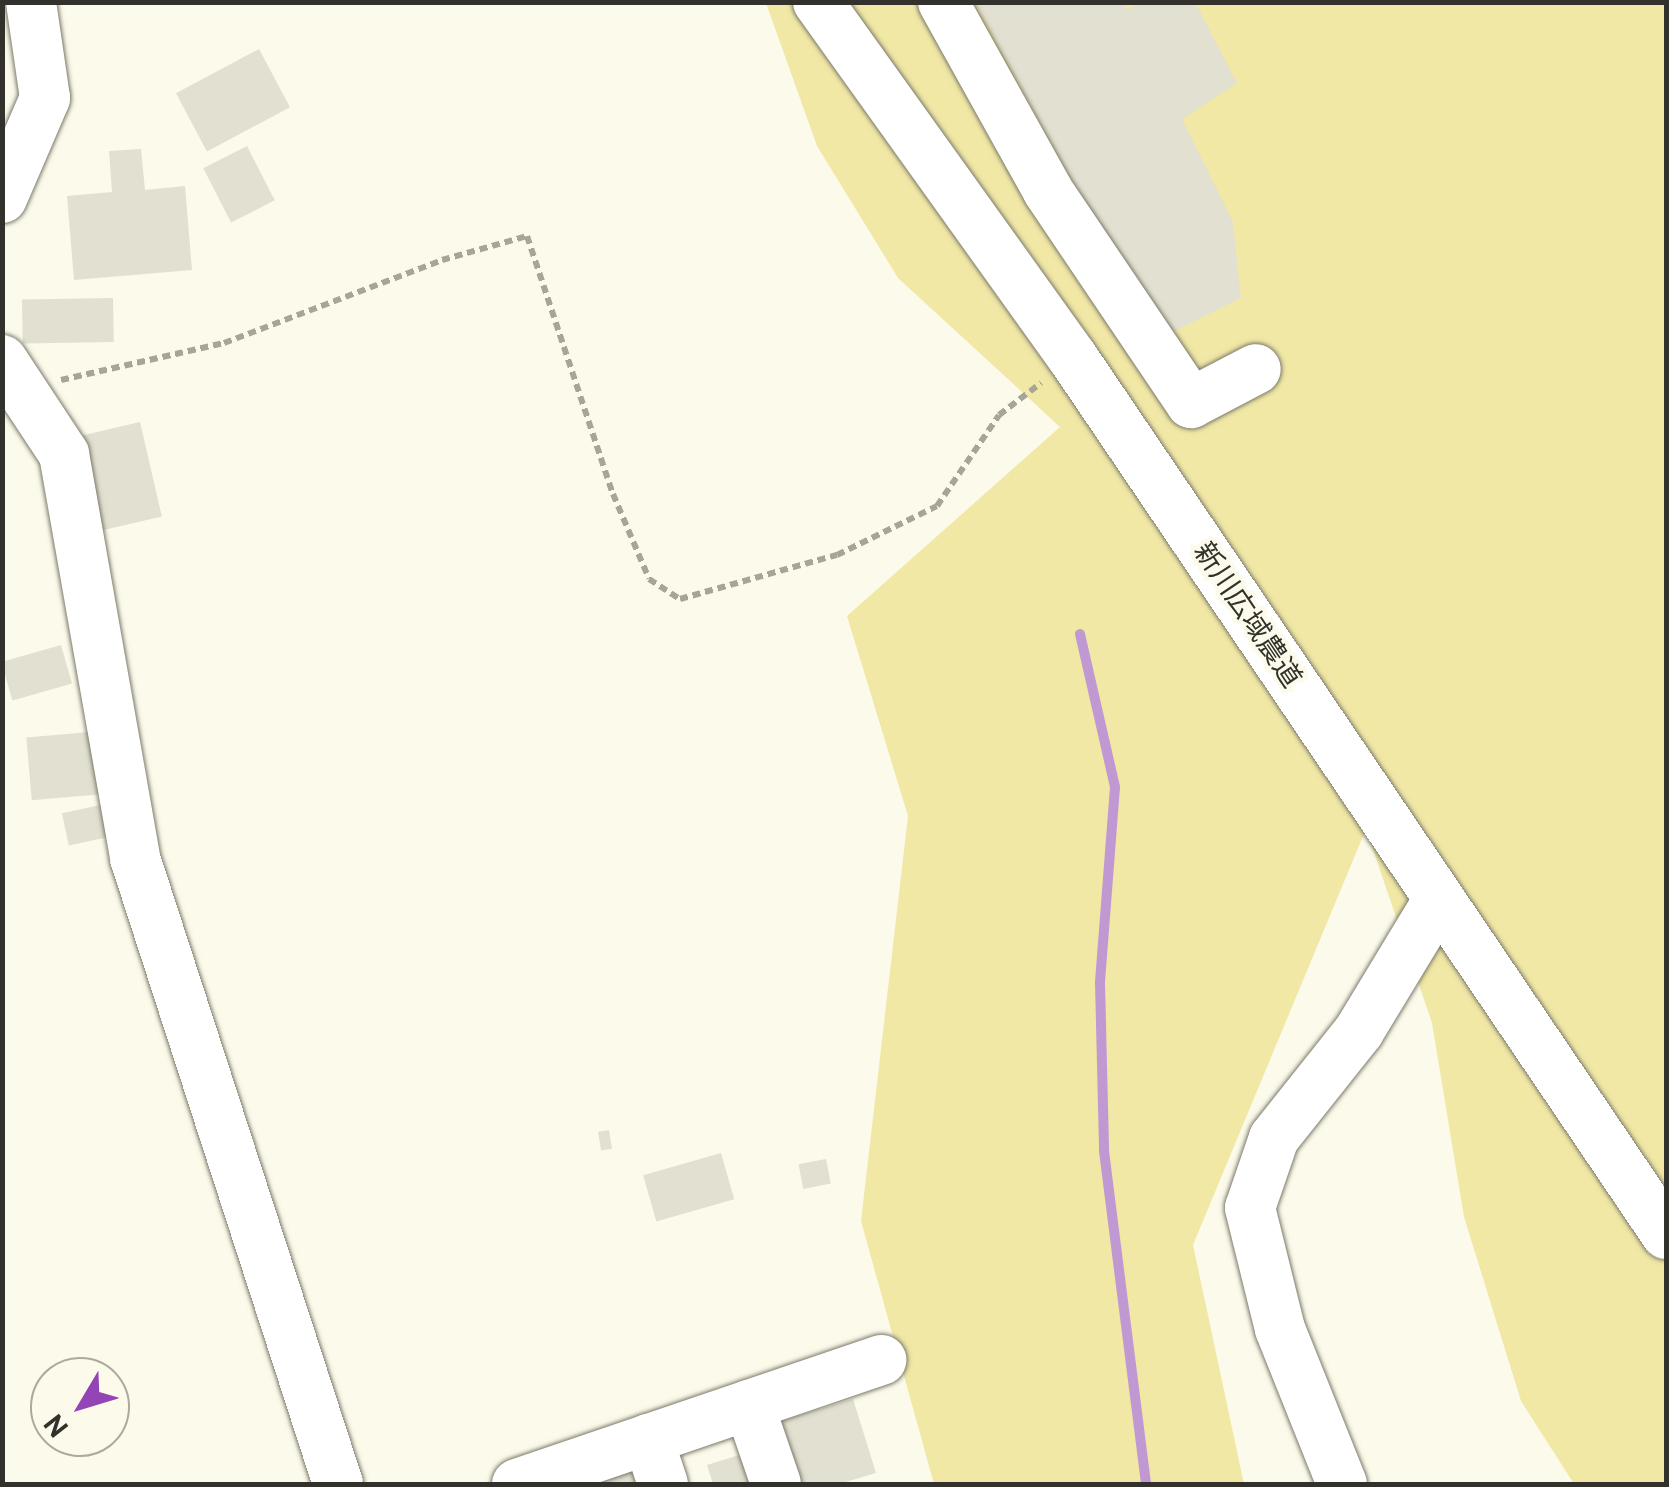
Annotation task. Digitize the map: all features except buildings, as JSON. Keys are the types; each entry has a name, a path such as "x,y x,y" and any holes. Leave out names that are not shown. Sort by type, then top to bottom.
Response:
{"street":[{"path":"2,198 45,98 31,2"},
{"name":"新川広域農道","path":"818,2 1073,358 1437,902 1666,1234"},
{"path":"943,2 1048,191 1191,402 1256,369"},
{"path":"9,380 64,454 135,858 338,1484"},
{"path":"1342,1484 1280,1329 1250,1208 1274,1138 1359,1031 1437,902"},
{"path":"516,1484 655,1462 748,1405 882,1360"},
{"path":"748,1405 776,1484"}],"path":[{"path":"9,380 224,344 442,260 527,236 627,528 649,578 680,599 837,555 937,506 999,415 1073,358"}],"shaded area":[{"path":"766,3 1666,3 1666,1484 1574,1484 1521,1401 1464,1217 1432,1023 1366,829 1193,1245 1244,1484 934,1484 861,1221 908,816 847,616 1060,427 898,278 817,146"}],"waterway":[{"path":"1080,634 1115,787 1100,983 1104,1151 1146,1484"}]}
